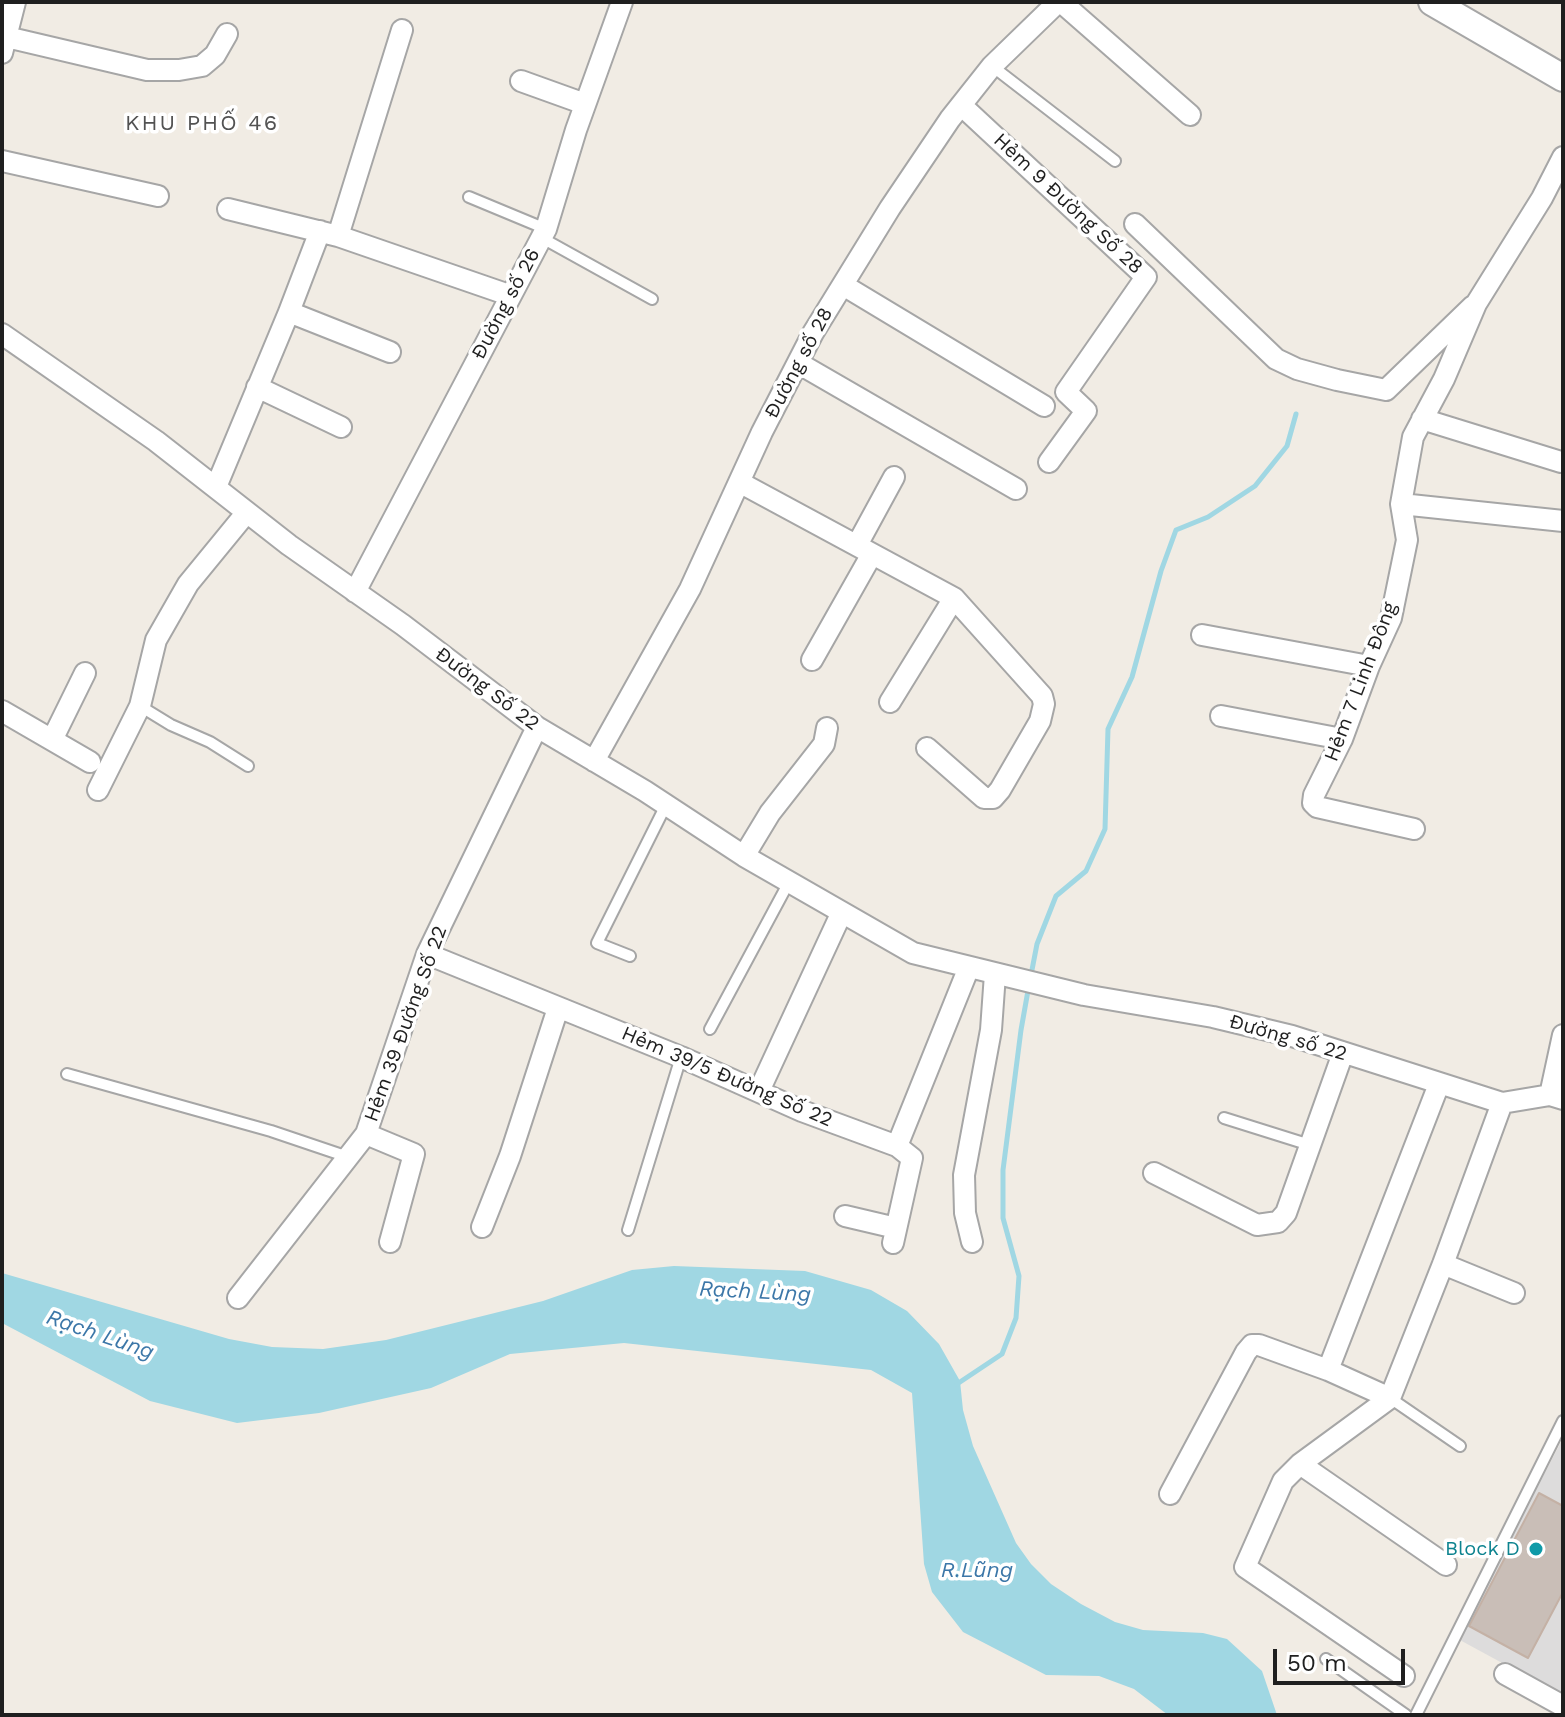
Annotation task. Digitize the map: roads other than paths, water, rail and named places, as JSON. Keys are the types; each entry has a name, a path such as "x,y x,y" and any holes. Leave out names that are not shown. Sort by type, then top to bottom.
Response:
{"street":[{"path":"15,2 3,42 147,70 202,66 215,55 227,34"},
{"name":"Đường số 26","path":"355,592 509,295 544,234 585,104 622,2"},
{"path":"1060,2 1190,115"},
{"name":"Đường số 28","path":"594,761 690,589 798,363 890,208 961,105 992,66 1060,2"},
{"path":"1432,2 1563,78"},
{"path":"216,487 289,312 329,233 402,30"},
{"path":"521,81 585,104"},
{"name":"Hẻm 9 Đường Số 28","path":"961,105 1146,277 1066,392 1086,411 1049,462"},
{"name":"Hẻm 7 Linh Đông","path":"1414,829 1317,807 1313,803 1314,795 1342,739 1391,618 1407,540 1401,504 1413,437 1444,379 1476,304 1542,198 1563,157"},
{"path":"2,161 158,196"},
{"path":"228,209 329,233 509,295"},
{"path":"1135,224 1276,359 1297,369 1337,380 1386,390 1476,304"},
{"path":"843,285 1044,406"},
{"path":"289,312 390,352"},
{"name":"Đường Số 22","path":"2,334 156,441 537,727 744,856 913,953 1002,976"},
{"path":"798,363 1016,489"},
{"path":"257,387 341,427"},
{"path":"1422,419 1561,462"},
{"path":"812,660 864,550 894,477"},
{"path":"739,482 954,598 1042,696 1044,704 1040,721 993,798 984,798 927,748"},
{"path":"1401,504 1563,521"},
{"path":"98,790 140,706 156,640 188,584 247,512"},
{"path":"890,702 954,598"},
{"path":"1202,635 1369,666"},
{"path":"52,740 85,673"},
{"path":"2,711 90,762"},
{"path":"1221,716 1342,739"},
{"name":"Hẻm 39 Đường Số 22","path":"238,1298 366,1134 427,954 537,727"},
{"path":"744,856 770,813 824,744 827,728"},
{"path":"759,1091 841,914"},
{"name":"Hẻm 39/5 Đường Số 22","path":"427,954 681,1057 802,1111 897,1146"},
{"path":"845,1216 894,1236 912,1158 897,1146 969,967"},
{"path":"972,1242 965,1213 964,1175 1002,976"},
{"name":"Đường số 22","path":"1002,976 1084,995 1213,1017 1292,1036 1502,1103 1557,1097"},
{"path":"482,1227 510,1156 558,1008"},
{"path":"1557,1097 1563,1035"},
{"path":"1154,1173 1257,1225 1274,1225 1286,1213 1343,1053"},
{"path":"1328,1370 1439,1084"},
{"path":"1404,1676 1245,1567 1283,1481 1300,1464 1390,1398 1502,1103"},
{"path":"366,1134 414,1154 390,1242"},
{"path":"1443,1264 1514,1293"},
{"path":"1170,1494 1250,1346 1259,1345 1328,1370 1390,1398"},
{"path":"1300,1464 1446,1565"},
{"path":"1505,1674 1563,1706"}],"lane":[{"path":"992,66 1115,161"},
{"path":"469,197 544,234 652,299"},
{"path":"140,706 171,725 210,742 248,766"},
{"path":"630,956 597,943 666,805"},
{"path":"710,1029 789,882"},
{"path":"628,1230 681,1057"},
{"path":"67,1074 271,1131 348,1157"},
{"path":"1224,1118 1310,1145"},
{"path":"1390,1398 1460,1446"},
{"path":"1416,1715 1563,1421"},
{"path":"1326,1659 1406,1715"}],"water":[{"name":"R.Lũng","path":"674,1266 805,1271 871,1290 907,1311 939,1344 960,1381 963,1410 973,1446 1016,1543 1031,1564 1051,1584 1115,1622 1143,1630 1203,1633 1227,1639 1262,1671 1277,1715 1168,1715 1134,1689 1099,1676 1046,1675 963,1632 932,1592 924,1564 912,1393 871,1370 624,1343 510,1354 431,1388 319,1413 237,1423 150,1401 2,1323 2,1273 229,1339 272,1347 323,1349 386,1340 543,1301 632,1270"}],"waterway":[{"path":"1031,975 1037,944 1056,896 1086,871 1105,829 1108,729 1132,677 1161,571 1176,530 1208,517 1255,486 1287,446 1296,414"},
{"path":"957,1384 1002,1354 1016,1318 1019,1276 1003,1218 1003,1170 1029,985"}],"place":[{"name":"Block D","path":"1536,1549"}],"district":[{"name":"KHU PHỐ 46","path":"202,124"}],"water label":[{"name":"Rạch Lùng","path":"755,1292"},
{"name":"Rạch Lùng","path":"100,1335"}]}
